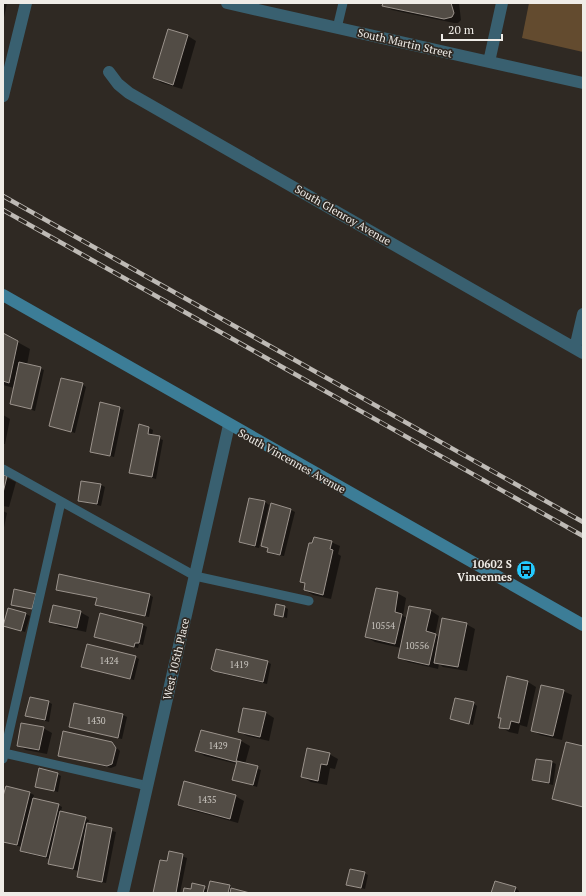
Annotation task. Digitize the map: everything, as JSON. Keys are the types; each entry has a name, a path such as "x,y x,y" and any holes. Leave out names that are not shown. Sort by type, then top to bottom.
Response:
{"main road":[{"name":"South Vincennes Avenue","path":"3,295 229,425 583,625"}],"street":[{"path":"3,96 26,3"},
{"name":"South Martin Street","path":"227,3 583,83"},
{"path":"488,62 502,3"},
{"name":"South Glenroy Avenue","path":"108,72 118,84 129,93 579,351"},
{"path":"579,351 583,314"},
{"name":"West 105th Place","path":"123,893 229,425"}],"lane":[{"path":"338,28 343,3"},
{"path":"3,469 195,576 310,602"},
{"path":"61,502 4,756 148,786"}],"shaded area":[{"path":"529,3 583,3 583,52 522,38"}],"building":[{"path":"383,3 451,3 454,13 452,17 444,19 382,6"},
{"path":"168,29 188,35 173,85 153,78"},
{"path":"3,333 18,341 9,383 3,381"},
{"path":"19,362 41,367 31,409 10,404"},
{"path":"61,378 83,383 71,432 49,426"},
{"path":"100,402 120,407 110,456 90,452"},
{"path":"139,424 149,427 148,434 160,436 152,477 129,473"},
{"path":"3,475 7,476 3,493"},
{"path":"81,481 101,484 97,504 78,501"},
{"path":"249,498 265,501 255,546 239,542"},
{"path":"271,503 291,509 280,555 267,552 268,548 261,546"},
{"path":"314,537 332,541 330,549 333,550 323,595 304,590 305,583 300,582 309,543 312,543"},
{"path":"59,574 150,594 145,616 95,605 97,598 56,590"},
{"path":"376,588 398,592 395,612 402,614 395,644 365,637"},
{"path":"14,589 36,594 32,609 11,605"},
{"path":"276,604 285,606 283,617 274,615"},
{"path":"53,605 81,611 77,628 49,622"},
{"path":"409,606 431,610 426,631 436,634 429,665 398,658"},
{"path":"8,608 26,613 21,631 3,626"},
{"path":"100,613 143,624 139,643 135,643 134,647 94,637"},
{"path":"442,618 467,623 458,667 434,663"},
{"path":"87,644 136,656 130,679 81,667"},
{"path":"216,649 268,661 263,682 214,671 211,669"},
{"path":"507,676 528,681 519,723 511,721 509,729 499,728 501,718 498,718"},
{"path":"541,685 564,690 553,736 531,731"},
{"path":"30,697 49,701 45,720 25,716"},
{"path":"455,698 474,702 469,724 450,719"},
{"path":"74,703 123,714 118,738 69,727"},
{"path":"243,708 266,712 260,737 238,732"},
{"path":"21,723 44,727 39,750 17,746"},
{"path":"201,730 241,740 236,762 195,751"},
{"path":"63,731 112,742 116,748 112,764 107,766 58,756"},
{"path":"566,742 583,746 583,807 552,799"},
{"path":"307,748 330,753 327,765 321,764 318,781 301,777"},
{"path":"536,759 552,761 549,783 532,780"},
{"path":"237,761 258,766 253,785 232,780"},
{"path":"39,768 58,773 54,791 35,787"},
{"path":"184,781 236,795 230,819 178,805"},
{"path":"6,786 30,792 17,845 3,842 3,796"},
{"path":"33,798 59,804 46,857 20,851"},
{"path":"60,811 86,817 73,869 48,864"},
{"path":"87,823 112,828 102,882 77,877"},
{"path":"169,851 183,854 176,893 153,893 160,860 167,861"},
{"path":"350,869 365,872 361,888 346,885"},
{"path":"210,881 230,885 228,893 207,893"},
{"path":"495,881 516,887 514,893 491,893"},
{"path":"192,883 205,886 203,893 183,893 184,888 191,889"},
{"path":"231,888 250,893 230,893"}],"railway":[{"path":"3,196 583,522"},
{"path":"3,210 583,536"}],"place":[{"name":"10602 S Vincennes","path":"526,570"}]}
